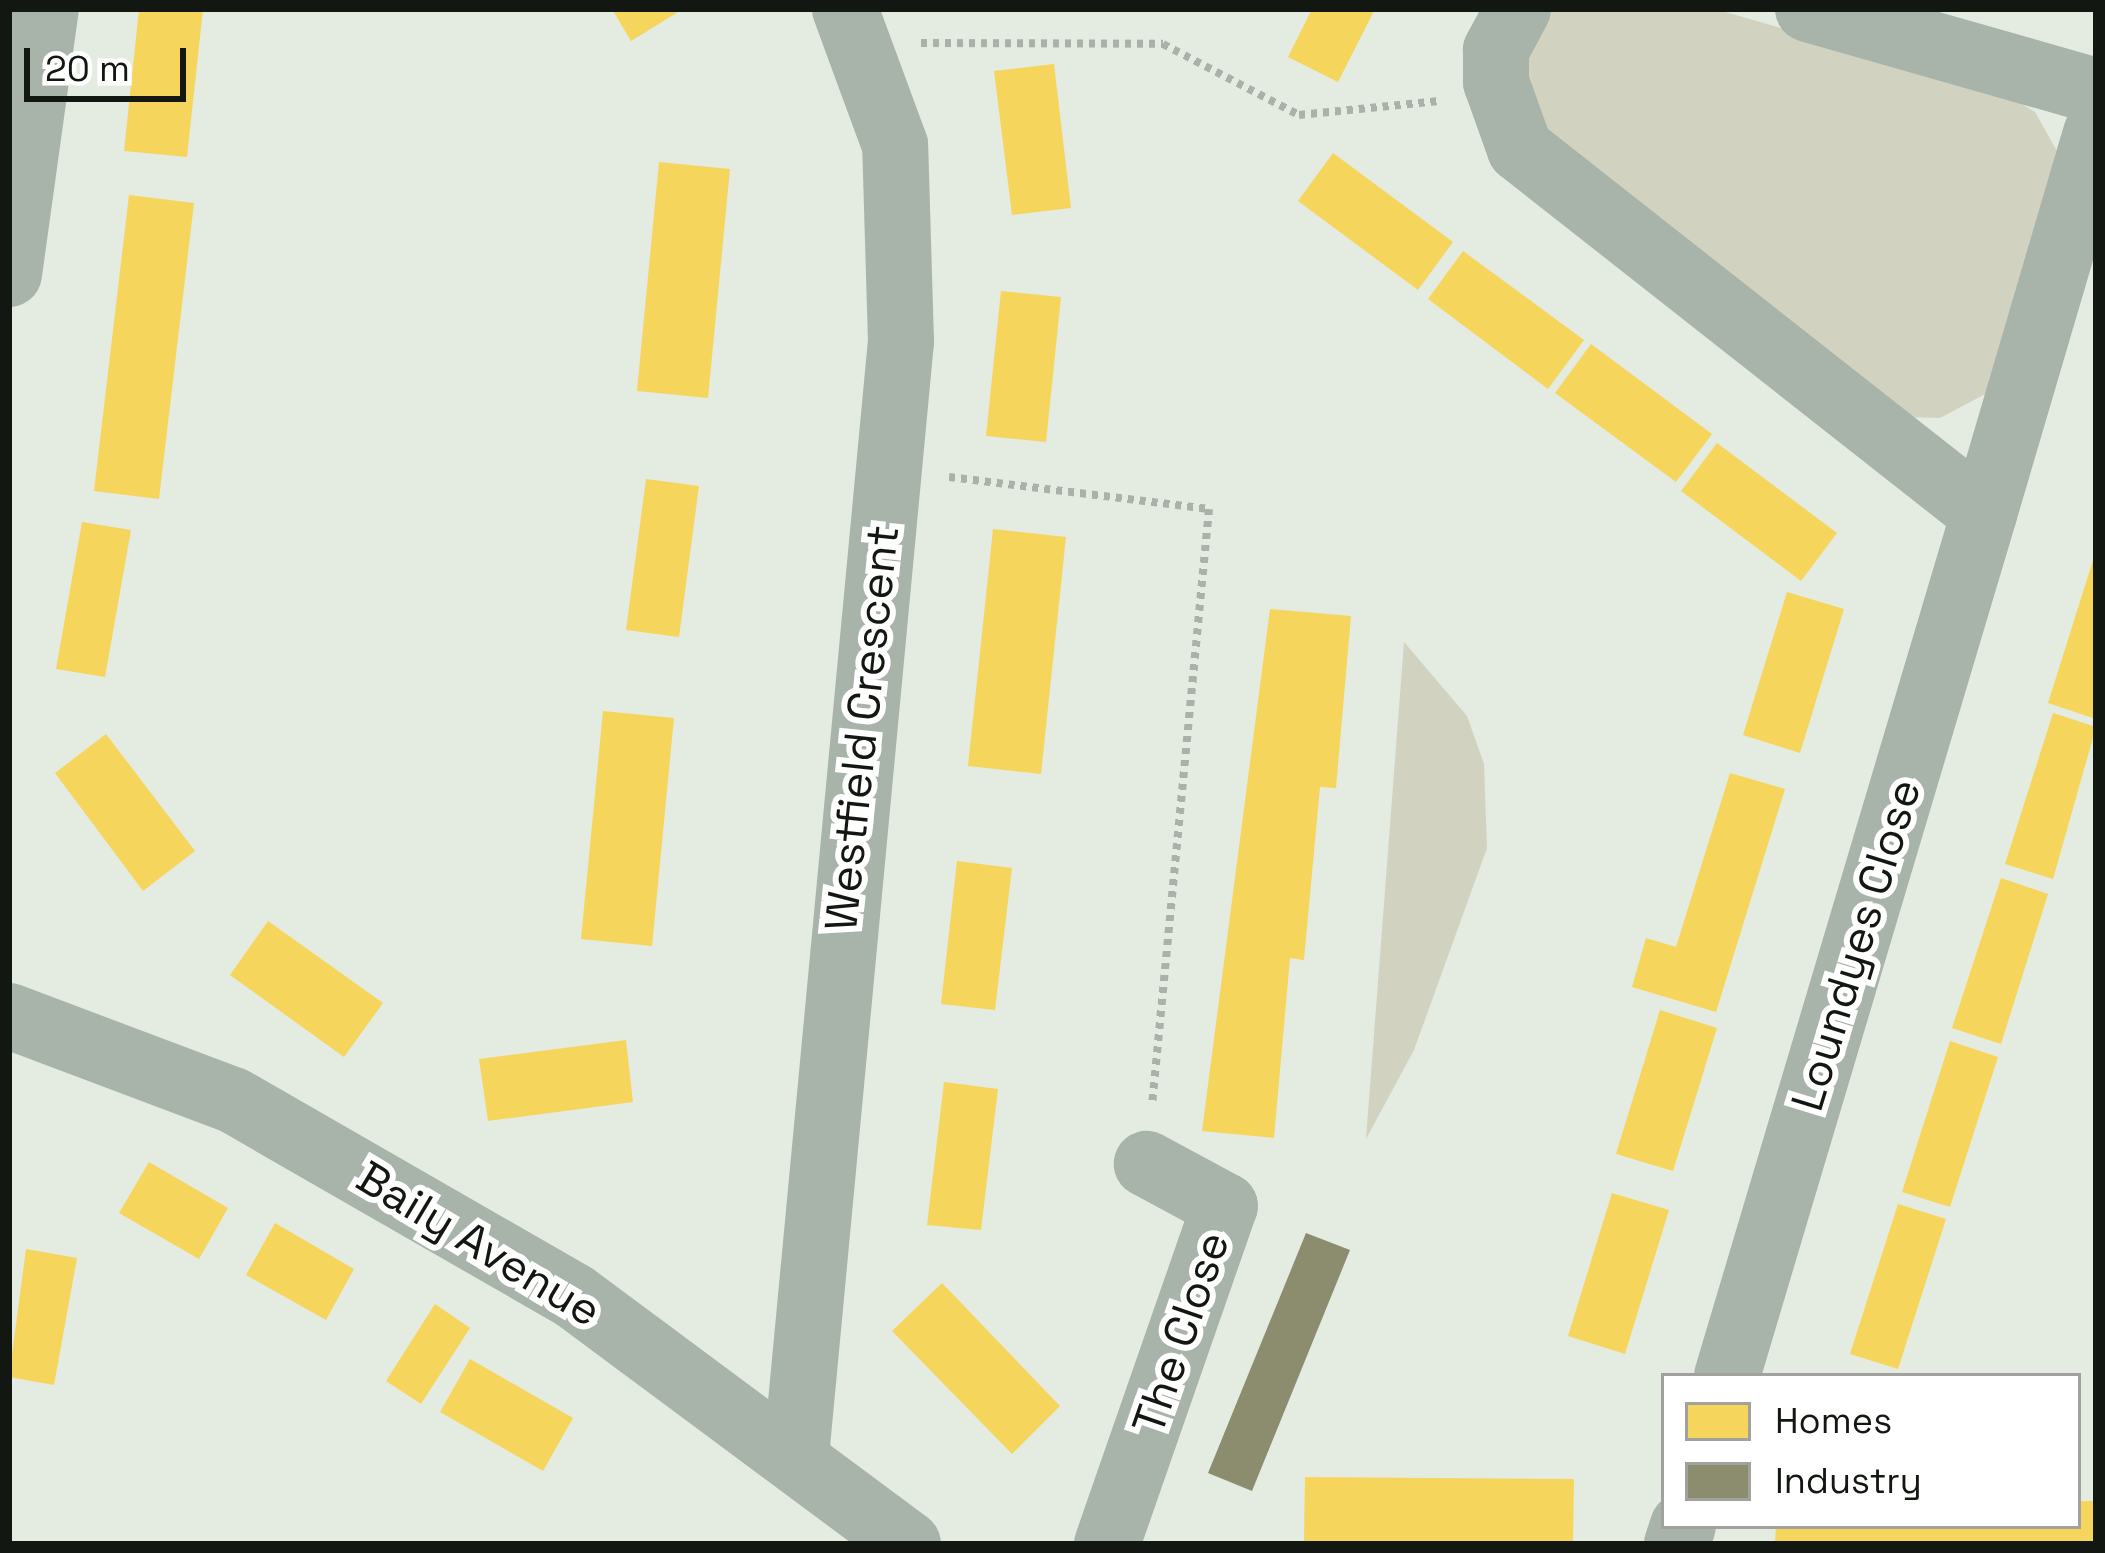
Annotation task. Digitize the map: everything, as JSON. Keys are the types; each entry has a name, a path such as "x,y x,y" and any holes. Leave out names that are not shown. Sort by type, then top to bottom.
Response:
{"street":[{"path":"9,274 46,9"},
{"path":"1519,9 1496,50 1498,95 1520,149 1555,183 1984,514"},
{"path":"1808,9 2096,91"},
{"name":"Westfield Crescent","path":"796,1456 888,469 904,222 895,145 852,26"},
{"name":"Loundyes Close","path":"1728,1373 2096,133"},
{"name":"Baily Avenue","path":"9,1016 232,1100 574,1297 796,1456 908,1544"},
{"name":"The Close","path":"1107,1544 1225,1206 1147,1165"}],"path":[{"path":"852,26 1163,44 1299,115 1498,95"},
{"path":"888,469 1209,509 1147,1165"}],"green space":[{"path":"1553,9 1715,9 2002,92 2035,112 2057,151 1989,392 1940,418 1899,417 1523,113 1527,37"},
{"path":"1404,642 1467,716 1484,764 1487,848 1414,1050 1366,1139"}],"building: Homes":[{"path":"139,9 203,9 187,157 124,151"},
{"path":"612,9 683,9 631,41"},
{"path":"1312,9 1375,9 1338,82 1288,57"},
{"path":"1054,64 1071,208 1012,215 994,71"},
{"path":"1333,153 1453,242 1418,290 1298,201"},
{"path":"659,162 730,169 708,398 637,391"},
{"path":"129,195 194,203 159,499 94,491"},
{"path":"1463,251 1584,340 1548,389 1428,299"},
{"path":"1001,291 1061,297 1046,442 986,436"},
{"path":"1591,344 1712,434 1676,482 1555,393"},
{"path":"1717,443 1837,533 1801,581 1681,491"},
{"path":"646,479 699,486 679,637 626,630"},
{"path":"82,522 131,530 105,677 56,669"},
{"path":"993,529 1066,537 1041,774 968,766"},
{"path":"2096,554 2096,719 2048,703"},
{"path":"1787,592 1844,609 1800,753 1743,735"},
{"path":"1270,609 1351,616 1336,788 1320,787 1304,960 1290,958 1274,1138 1202,1131"},
{"path":"603,711 674,718 652,946 581,939"},
{"path":"2053,713 2096,727 2053,879 2005,864"},
{"path":"106,734 195,851 143,891 55,773"},
{"path":"1730,773 1785,789 1716,1012 1632,987 1646,938 1676,947"},
{"path":"957,861 1012,868 995,1010 941,1004"},
{"path":"2001,878 2048,894 2001,1044 1952,1028"},
{"path":"268,921 383,1003 344,1057 230,975"},
{"path":"1660,1010 1717,1028 1673,1171 1616,1154"},
{"path":"626,1040 633,1102 488,1121 479,1059"},
{"path":"1950,1041 1998,1057 1950,1207 1902,1192"},
{"path":"944,1082 998,1089 981,1230 927,1225"},
{"path":"149,1162 228,1208 199,1259 119,1213"},
{"path":"1612,1193 1669,1210 1625,1354 1568,1336"},
{"path":"1898,1204 1946,1219 1898,1369 1850,1354"},
{"path":"275,1223 354,1269 326,1320 246,1275"},
{"path":"26,1249 77,1258 54,1385 9,1377"},
{"path":"942,1283 1060,1406 1012,1454 892,1331"},
{"path":"435,1304 470,1328 421,1404 386,1381"},
{"path":"470,1359 573,1418 543,1471 440,1412"},
{"path":"1305,1477 1574,1479 1573,1544 1304,1542"},
{"path":"2081,1501 2096,1501 2096,1544 1775,1544 1776,1529 2081,1529"}],"building: Industry":[{"path":"1306,1233 1350,1250 1252,1491 1208,1473"}]}
